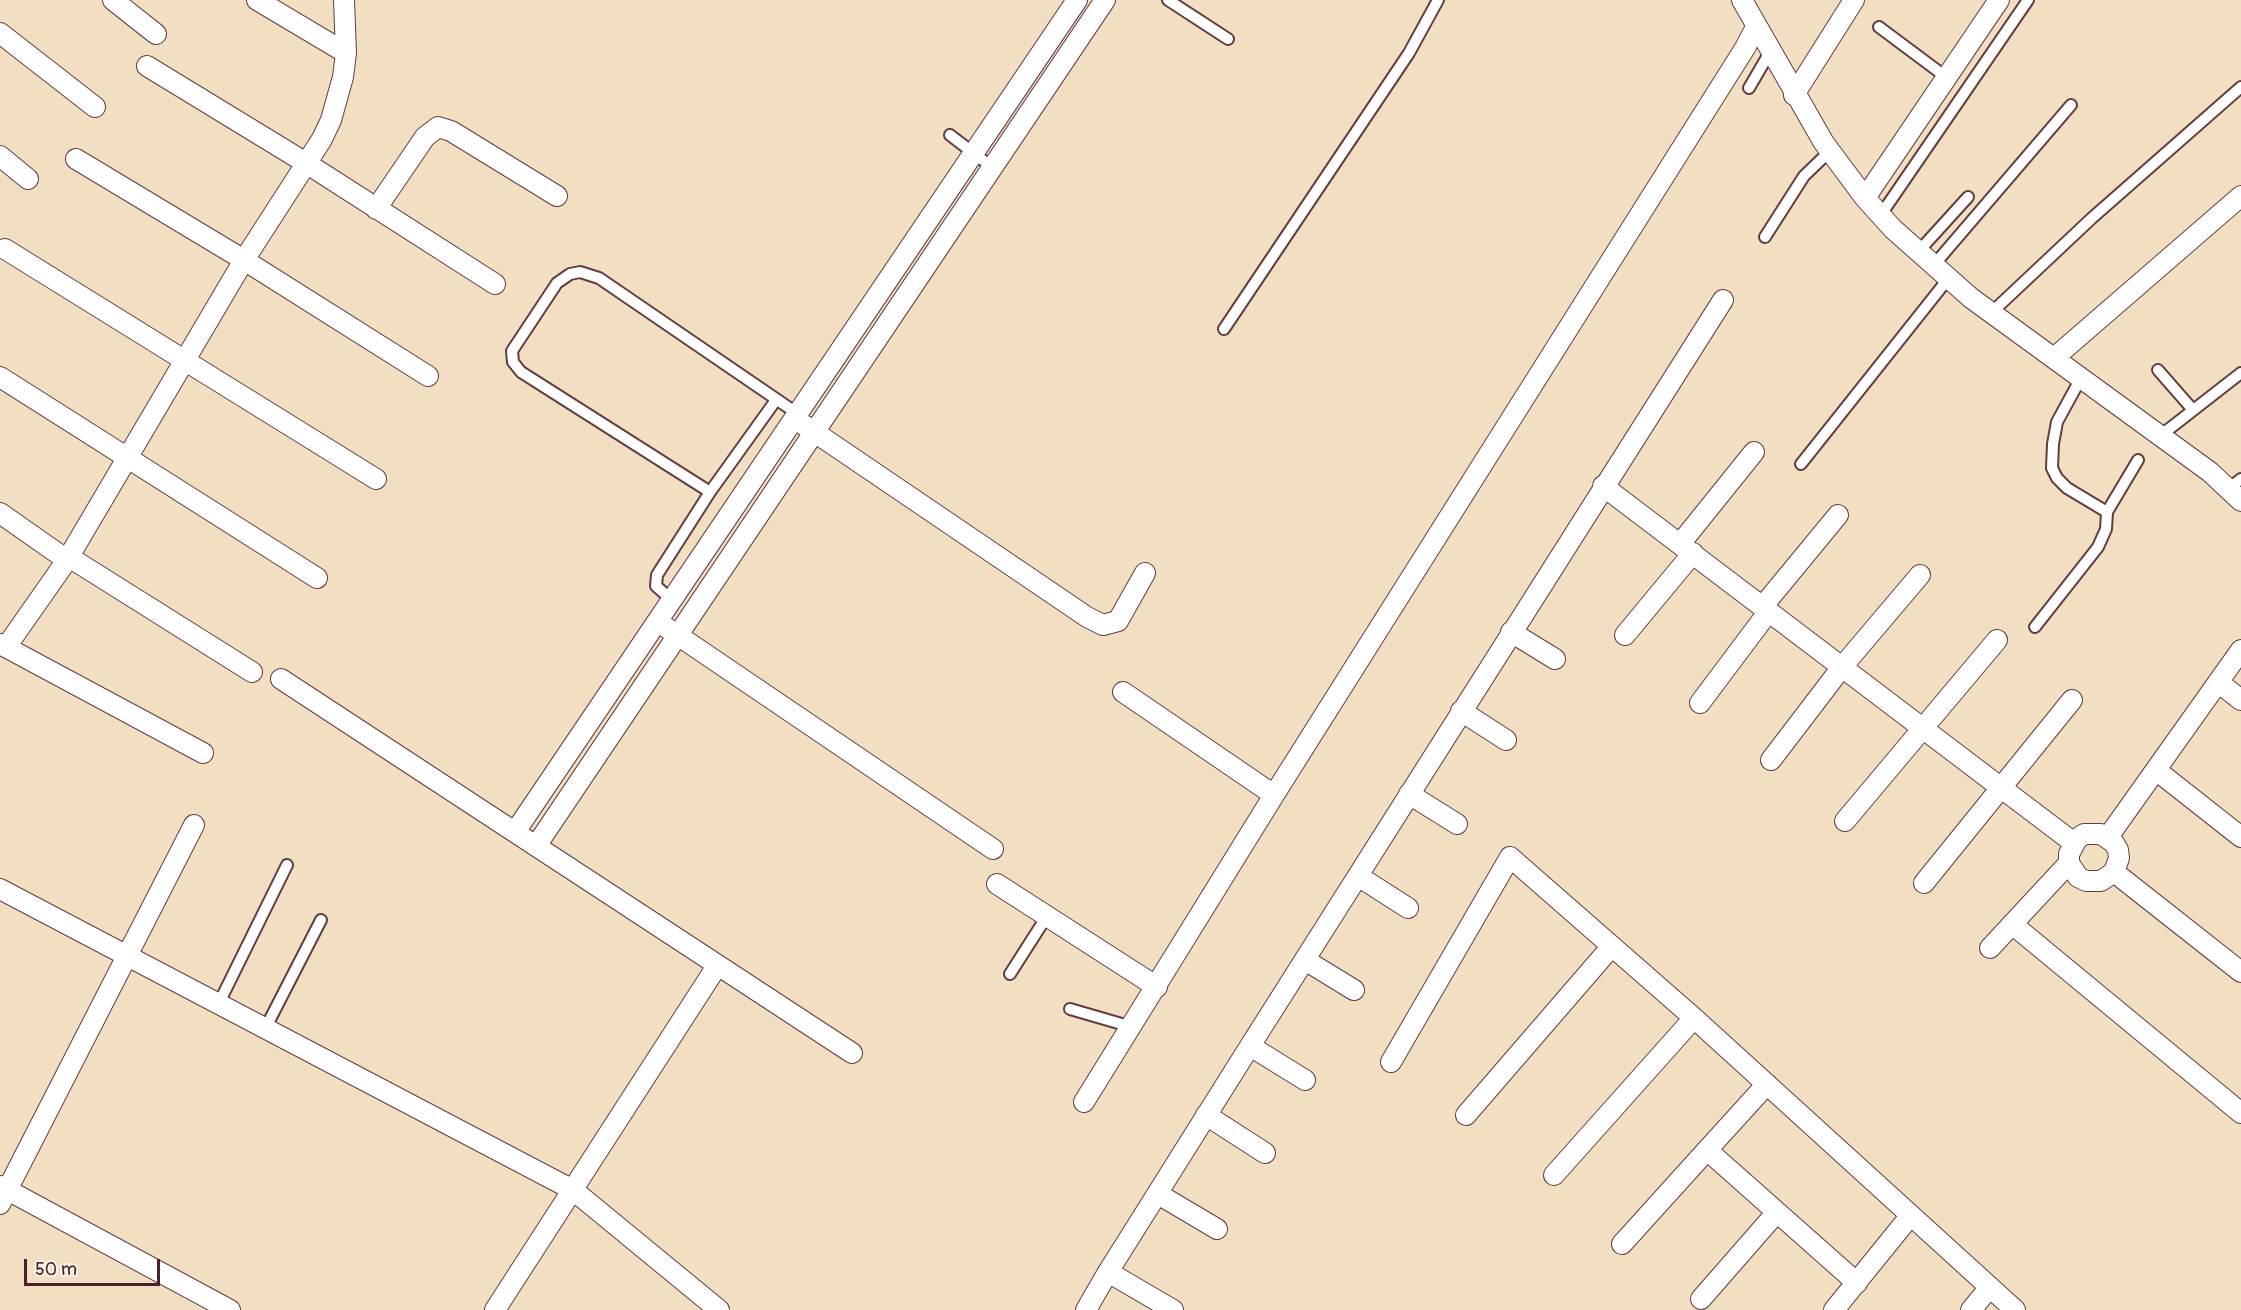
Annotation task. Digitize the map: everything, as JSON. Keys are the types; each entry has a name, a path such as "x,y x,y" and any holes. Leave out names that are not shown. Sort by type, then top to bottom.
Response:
{"street":[{"path":"113,0 156,34"},
{"path":"257,0 346,53"},
{"path":"203,753 3,646 68,558 244,260 322,139 344,77 346,53 344,0"},
{"path":"515,832 1077,0"},
{"path":"536,846 1105,0"},
{"path":"1742,0 1794,94 1830,152 1880,216 1941,273 1991,313 2237,490"},
{"path":"1794,94 1854,0"},
{"path":"1865,198 1999,0"},
{"path":"1084,1102 1274,795 1745,48 1756,27"},
{"path":"0,33 95,107"},
{"path":"147,66 306,163 495,284"},
{"path":"1011,98 1030,112"},
{"path":"376,209 425,137 438,127 451,131 557,196"},
{"path":"0,156 28,179"},
{"path":"76,159 244,260 428,376"},
{"path":"2054,358 2241,196"},
{"path":"5,249 376,479"},
{"path":"907,254 927,267"},
{"path":"1086,1310 1206,1115 1723,300"},
{"path":"0,377 317,578"},
{"path":"796,416 815,432 1087,617 1103,625 1118,621 1145,573"},
{"path":"1625,635 1754,452"},
{"path":"1604,486 2074,843"},
{"path":"0,513 252,672"},
{"path":"1700,703 1766,609 1838,515"},
{"path":"1770,760 1842,667 1920,575"},
{"path":"658,622 993,849"},
{"path":"1511,632 1555,659"},
{"path":"1845,821 1997,640"},
{"path":"2108,837 2241,650"},
{"path":"281,679 852,1053"},
{"path":"2218,682 2241,700"},
{"path":"1123,692 1274,795"},
{"path":"1924,883 2072,700"},
{"path":"1461,711 1506,741"},
{"path":"2156,770 2241,837"},
{"path":"1409,794 1457,824"},
{"path":"194,825 3,1193 230,1310"},
{"path":"2092,833 2108,837 2114,843 2119,858 2114,872 2101,881 2085,881 2078,877 2069,863 2069,854 2074,843 2084,834 2092,833"},
{"path":"1391,1062 1510,857 1767,1083 2015,1310"},
{"path":"1990,948 2069,863"},
{"path":"2114,872 2241,972"},
{"path":"1358,876 1408,908"},
{"path":"997,884 1157,987"},
{"path":"0,889 573,1190 719,1310"},
{"path":"2012,924 2241,1113"},
{"path":"1466,1115 1612,946"},
{"path":"1305,960 1354,990"},
{"path":"495,1310 717,966"},
{"path":"1554,1175 1694,1018"},
{"path":"1250,1046 1305,1080"},
{"path":"1622,1244 1767,1083"},
{"path":"1206,1115 1265,1153"},
{"path":"1707,1150 1857,1283"},
{"path":"1158,1194 1217,1229"},
{"path":"1701,1299 1777,1212"},
{"path":"1834,1310 1911,1215"},
{"path":"1108,1272 1173,1310"},
{"path":"1971,1310 1990,1287"}],"lane":[{"path":"1168,0 1228,39"},
{"path":"1224,328 1409,53 1438,0"},
{"path":"1880,216 2028,0"},
{"path":"1879,27 1946,77"},
{"path":"1749,88 1770,52"},
{"path":"1991,313 2092,218 2241,87"},
{"path":"1801,464 1941,273 2071,105"},
{"path":"950,135 993,168"},
{"path":"1765,237 1804,176 1830,152"},
{"path":"1918,252 1968,197"},
{"path":"710,492 521,372 513,362 512,351 557,283 570,274 580,272 599,278 796,416"},
{"path":"2158,370 2193,410"},
{"path":"2160,436 2241,373"},
{"path":"2081,378 2057,422 2052,468 2057,478 2067,488 2107,512"},
{"path":"672,600 656,586 657,574 710,492 776,400"},
{"path":"2035,627 2098,547 2106,529 2107,512 2138,460"},
{"path":"218,1005 287,865"},
{"path":"1010,974 1047,916"},
{"path":"265,1029 321,920"},
{"path":"1070,1009 1132,1027"}]}
